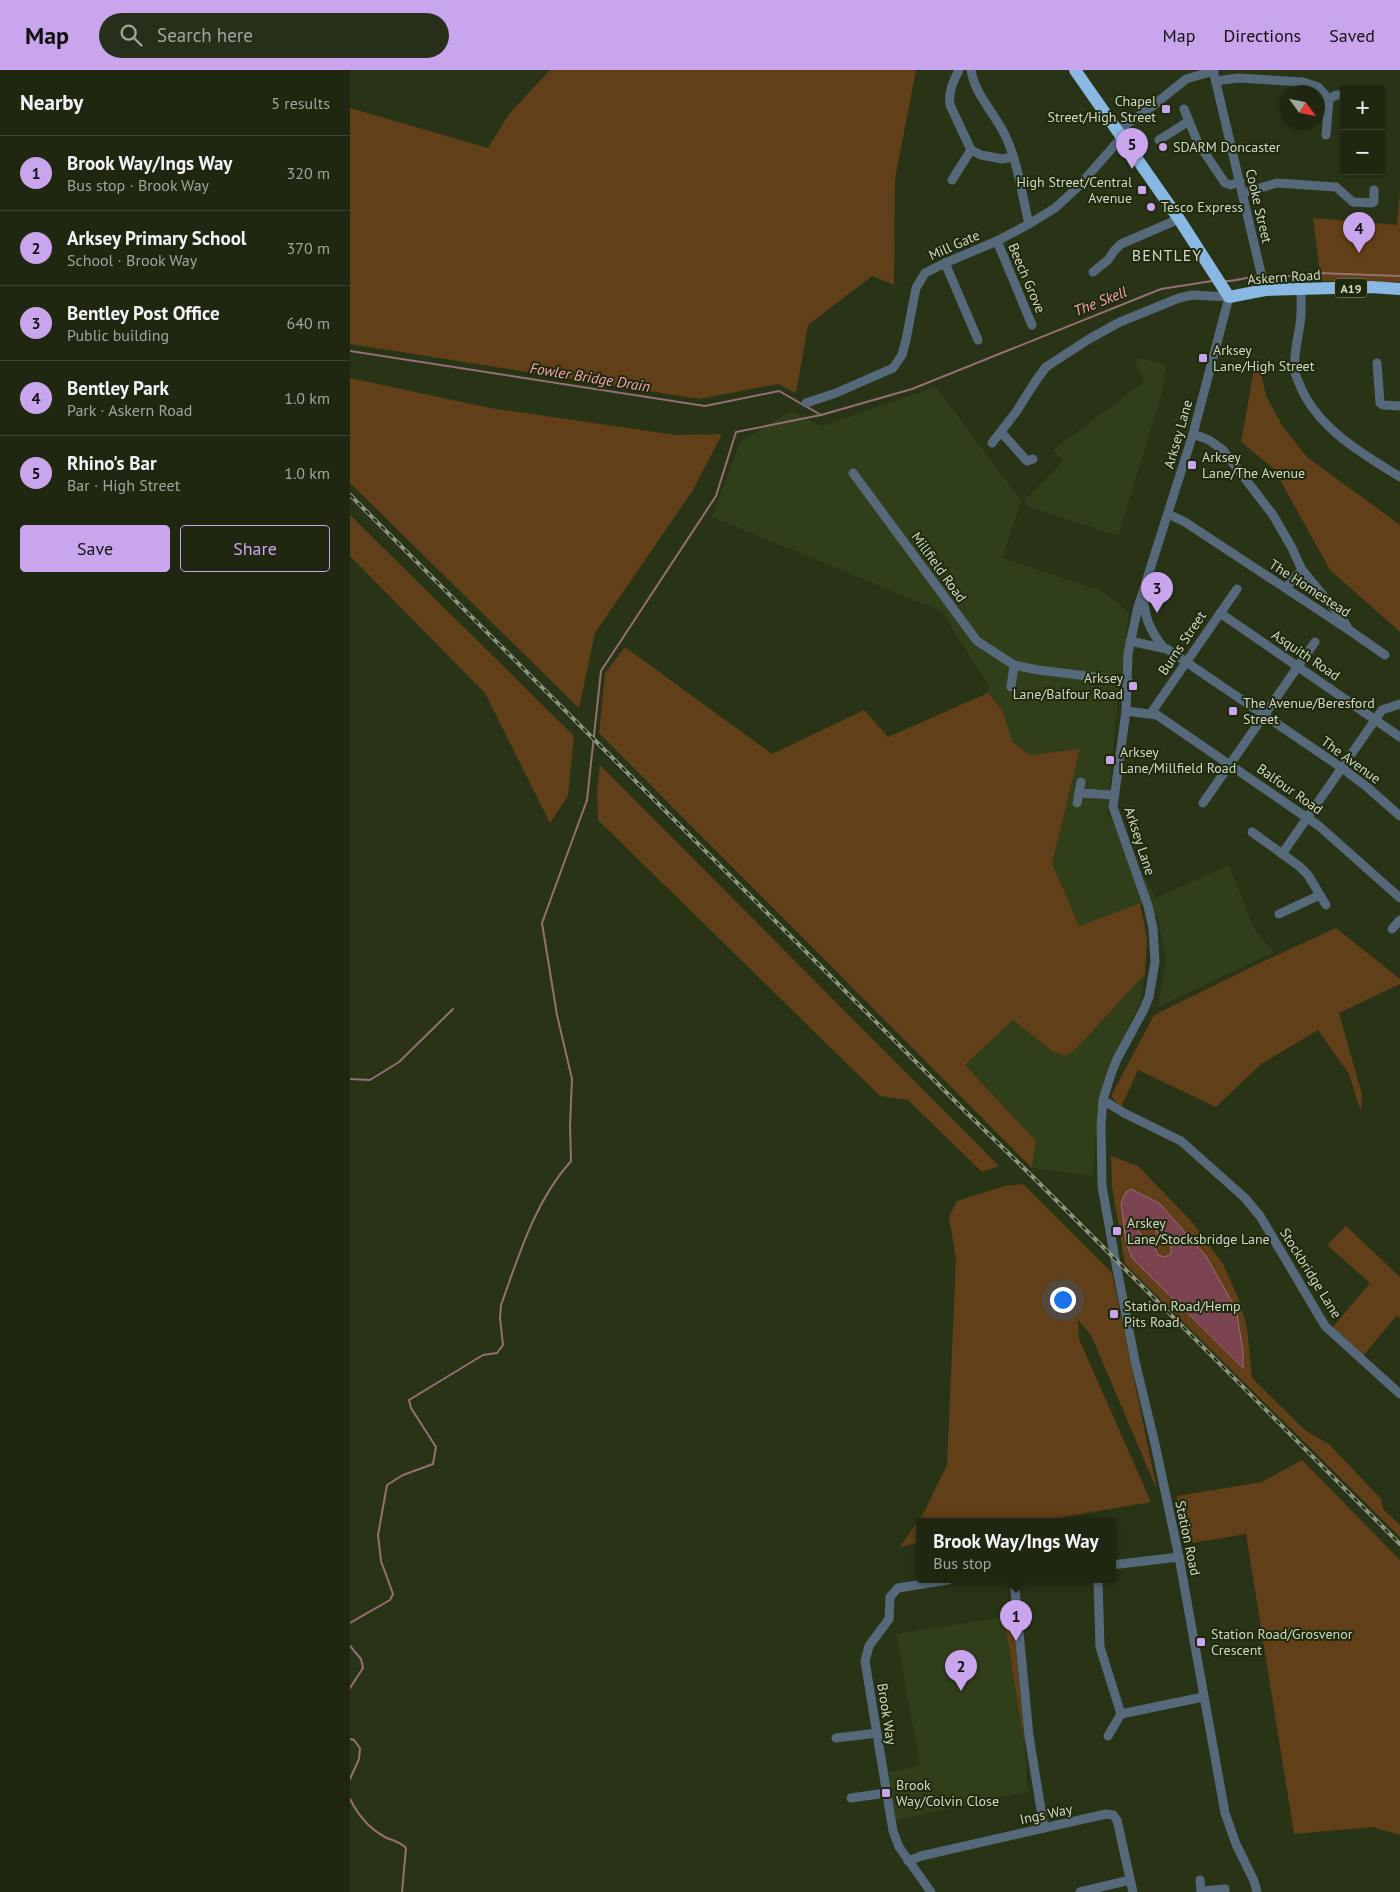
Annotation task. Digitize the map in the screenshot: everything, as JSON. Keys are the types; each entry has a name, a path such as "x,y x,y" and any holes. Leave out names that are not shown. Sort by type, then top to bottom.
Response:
{"highway":[{"path":"1075,70 1180,219 1226,291"},
{"name":"Askern Road","path":"1226,291 1264,285 1301,290 1371,287 1400,289"}],"street":[{"path":"959,70 949,98 960,128 971,150 981,155 1002,159 1012,157"},
{"path":"971,70 976,89 1004,134 1017,170 1029,224"},
{"name":"Mill Gate","path":"806,403 836,394 892,368 902,355 916,288 919,280 925,273 945,262 997,241 1055,208 1078,187 1119,135 1186,79 1214,70"},
{"name":"Cooke Street","path":"1214,70 1264,285"},
{"path":"1216,81 1238,78 1303,82 1318,86 1329,99 1326,135"},
{"path":"1329,99 1340,95"},
{"path":"1184,109 1198,143 1225,183 1230,185 1240,181"},
{"path":"1159,140 1189,121"},
{"path":"952,180 971,150"},
{"path":"1243,193 1277,183 1336,187 1354,202 1372,204 1374,202 1374,190"},
{"path":"1093,272 1108,260 1114,250 1121,244 1180,219"},
{"name":"Beech Grove","path":"997,241 1032,325"},
{"path":"945,262 978,340"},
{"path":"1301,290 1301,322 1294,364 1296,376 1303,392 1309,403 1336,435 1400,477"},
{"path":"992,443 1046,367 1120,322 1179,298 1226,291"},
{"name":"Arksey Lane","path":"1102,1186 1101,1124 1103,1100 1117,1059 1149,997 1155,962 1153,928 1148,906 1113,807 1126,711 1128,653 1142,592 1193,434 1226,291"},
{"path":"1377,363 1380,403 1383,405 1400,406"},
{"path":"1001,432 1028,463"},
{"name":"The Homestead","path":"1193,434 1208,440 1223,450 1273,515 1302,570 1342,618 1349,630"},
{"name":"Millfield Road","path":"854,473 972,637 1014,665 1038,670 1128,680"},
{"name":"The Homestead","path":"1168,514 1184,522 1349,630"},
{"path":"1286,588 1302,570"},
{"name":"Burns Street","path":"1151,713 1237,589"},
{"path":"1142,592 1146,619 1150,630 1163,648"},
{"name":"Asquith Road","path":"1220,613 1400,737"},
{"path":"1349,630 1385,655"},
{"name":"The Avenue","path":"1130,641 1163,648 1186,662 1342,768 1367,786 1400,816"},
{"path":"1203,804 1315,642"},
{"path":"1011,687 1014,665"},
{"path":"1282,854 1382,710 1400,704"},
{"name":"Balfour Road","path":"1126,711 1157,715 1308,818 1400,898"},
{"path":"1077,803 1081,782"},
{"path":"1079,793 1114,796"},
{"path":"1252,832 1308,875 1326,905"},
{"path":"1279,914 1320,895"},
{"path":"1392,929 1400,920"},
{"name":"Stockbridge Lane","path":"1103,1100 1124,1113 1181,1141 1245,1198 1260,1216 1325,1326 1400,1394"},
{"name":"Station Road","path":"1102,1186 1135,1361 1179,1557 1224,1812 1258,1892"},
{"path":"1116,1565 1179,1557"},
{"name":"Brook Way","path":"929,1583 898,1588 890,1597 889,1619 869,1646 865,1661 893,1831 899,1847 931,1892"},
{"path":"1014,1583 1029,1736 1044,1828"},
{"path":"1098,1583 1100,1646 1121,1714 1108,1736"},
{"path":"1121,1714 1203,1698"},
{"path":"836,1738 877,1733"},
{"path":"851,1798 886,1793"},
{"name":"Ings Way","path":"908,1861 920,1856 1106,1814 1113,1815 1117,1820 1133,1892"},
{"path":"1080,1892 1130,1880"},
{"path":"1200,1880 1201,1891 1224,1889 1225,1892"}],"shaded area":[{"path":"550,70 916,70 895,179 894,285 872,276 808,325 796,393 778,384 699,399 350,344 350,108 488,148 509,114"},
{"path":"1400,191 1400,282 1321,281 1313,218 1397,225"},
{"path":"1141,358 1166,365 1161,396 1119,533 1115,535 1030,507 1024,501 1063,461 1053,450 1144,382 1135,362"},
{"path":"1255,364 1259,365 1266,396 1283,427 1307,457 1400,525 1400,632 1330,570 1274,469 1241,442"},
{"path":"350,378 490,408 676,435 722,434 693,490 595,633 579,708 350,483"},
{"path":"936,387 1021,501 1002,558 1102,591 1129,612 1115,726 1107,813 1156,898 1229,865 1254,929 1274,952 1158,1007 1166,963 1158,918 1140,903 1079,926 1052,863 1080,749 1030,755 1012,741 1003,711 988,693 988,684 941,611 712,517 740,442 791,411 822,426"},
{"path":"350,515 574,736 568,796 550,823 485,693 350,556"},
{"path":"625,647 772,754 864,710 888,737 988,693 1003,711 1012,741 1030,755 1080,749 1052,863 1079,926 1140,903 1147,938 1145,974 1076,1049 1066,1056 1053,1052 1013,1020 965,1065 1036,1141 1032,1168 599,733 605,673"},
{"path":"600,765 999,1166 982,1172 908,1100 880,1096 598,820 597,791"},
{"path":"1336,928 1400,979 1400,984 1339,1013 1362,1095 1361,1112 1349,1074 1318,1030 1261,1064 1216,1107 1138,1070 1121,1107 1111,1096 1154,1015"},
{"path":"1145,974 1140,1004 1108,1066 1097,1109 1093,1176 1032,1168 1036,1141 965,1065 1013,1020 1053,1052 1066,1056 1076,1049"},
{"path":"1111,1156 1138,1166 1193,1223 1223,1264 1238,1298 1247,1327 1252,1378 1306,1431 1329,1444 1381,1499 1383,1509 1400,1525 1400,1537 1125,1264 1112,1186","holes":["1131,1189 1159,1203 1242,1368 1126,1242"]},
{"path":"1023,1184 1112,1273 1157,1490 1091,1335 1078,1320 1079,1339 1151,1502 1057,1518 920,1518 947,1465 956,1259 949,1217 957,1201 1005,1186"},
{"path":"1131,1189 1159,1203 1206,1256 1236,1309 1243,1351 1243,1368 1132,1258 1126,1242 1121,1203 1126,1192","holes":["1144,1220 1151,1220 1158,1226 1156,1233 1171,1240 1171,1254 1165,1257 1158,1255 1155,1247 1138,1231 1140,1224"]},
{"path":"1151,1219 1158,1226 1156,1233 1171,1240 1172,1254 1165,1257 1158,1255 1149,1240 1137,1230 1142,1222"},
{"path":"1346,1226 1400,1277 1400,1318 1397,1315 1363,1356 1333,1327 1370,1283 1327,1245"},
{"path":"1302,1460 1400,1560 1400,1835 1372,1827 1294,1834 1246,1534 1185,1544 1177,1496 1262,1482"},
{"path":"916,1524 916,1543 900,1547"},
{"path":"1004,1617 1025,1748 1027,1785 1031,1791 896,1820 888,1772 920,1766 896,1634"},
{"path":"1004,1617 1013,1617 1025,1748"}],"waterway":[{"name":"The Skell","path":"1264,276 1319,273 1400,276"},
{"name":"The Skell","path":"1225,281 1259,276"},
{"path":"350,1623 390,1600 393,1594 381,1561 378,1535 387,1485 403,1475 433,1464 436,1447 411,1408 409,1400 483,1355 497,1353 503,1345 500,1318 501,1305 514,1267 529,1229 547,1193 571,1161 572,1079 557,1015 542,923 587,800 601,671 716,496 736,432 821,415 912,389 1161,289 1212,281"},
{"name":"Fowler Bridge Drain","path":"350,351 705,406 779,391 821,415"},
{"path":"350,1079 370,1080 399,1062 453,1009"},
{"path":"350,1646 361,1659 363,1668 350,1688"},
{"path":"350,1739 354,1740 360,1748 359,1759 350,1779"},
{"path":"350,1799 360,1816 369,1825 385,1837 398,1842 406,1848 402,1892"}],"railway":[{"path":"350,495 1400,1544"}],"place":[{"name":"Chapel Street/High Street","path":"1166,109"},
{"name":"SDARM Doncaster","path":"1163,147"},
{"name":"Rhino's Bar","path":"1132,169"},
{"name":"High Street/Central Avenue","path":"1142,190"},
{"name":"Tesco Express","path":"1151,207"},
{"name":"Bentley Park","path":"1359,253"},
{"name":"Arksey Lane/High Street","path":"1203,358"},
{"name":"Arksey Lane/The Avenue","path":"1192,465"},
{"name":"Bentley Post Office","path":"1157,613"},
{"name":"Arksey Lane/Balfour Road","path":"1133,686"},
{"name":"The Avenue/Beresford Street","path":"1233,711"},
{"name":"Arksey Lane/Millfield Road","path":"1110,760"},
{"name":"Arskey Lane/Stocksbridge Lane","path":"1117,1231"},
{"name":"Station Road/Hemp Pits Road","path":"1114,1314"},
{"name":"Brook Way/Ings Way","path":"1016,1641"},
{"name":"Station Road/Grosvenor Crescent","path":"1201,1642"},
{"name":"Arksey Primary School","path":"961,1691"},
{"name":"Brook Way/Colvin Close","path":"886,1793"}],"district":[{"name":"BENTLEY","path":"1167,255"}]}
